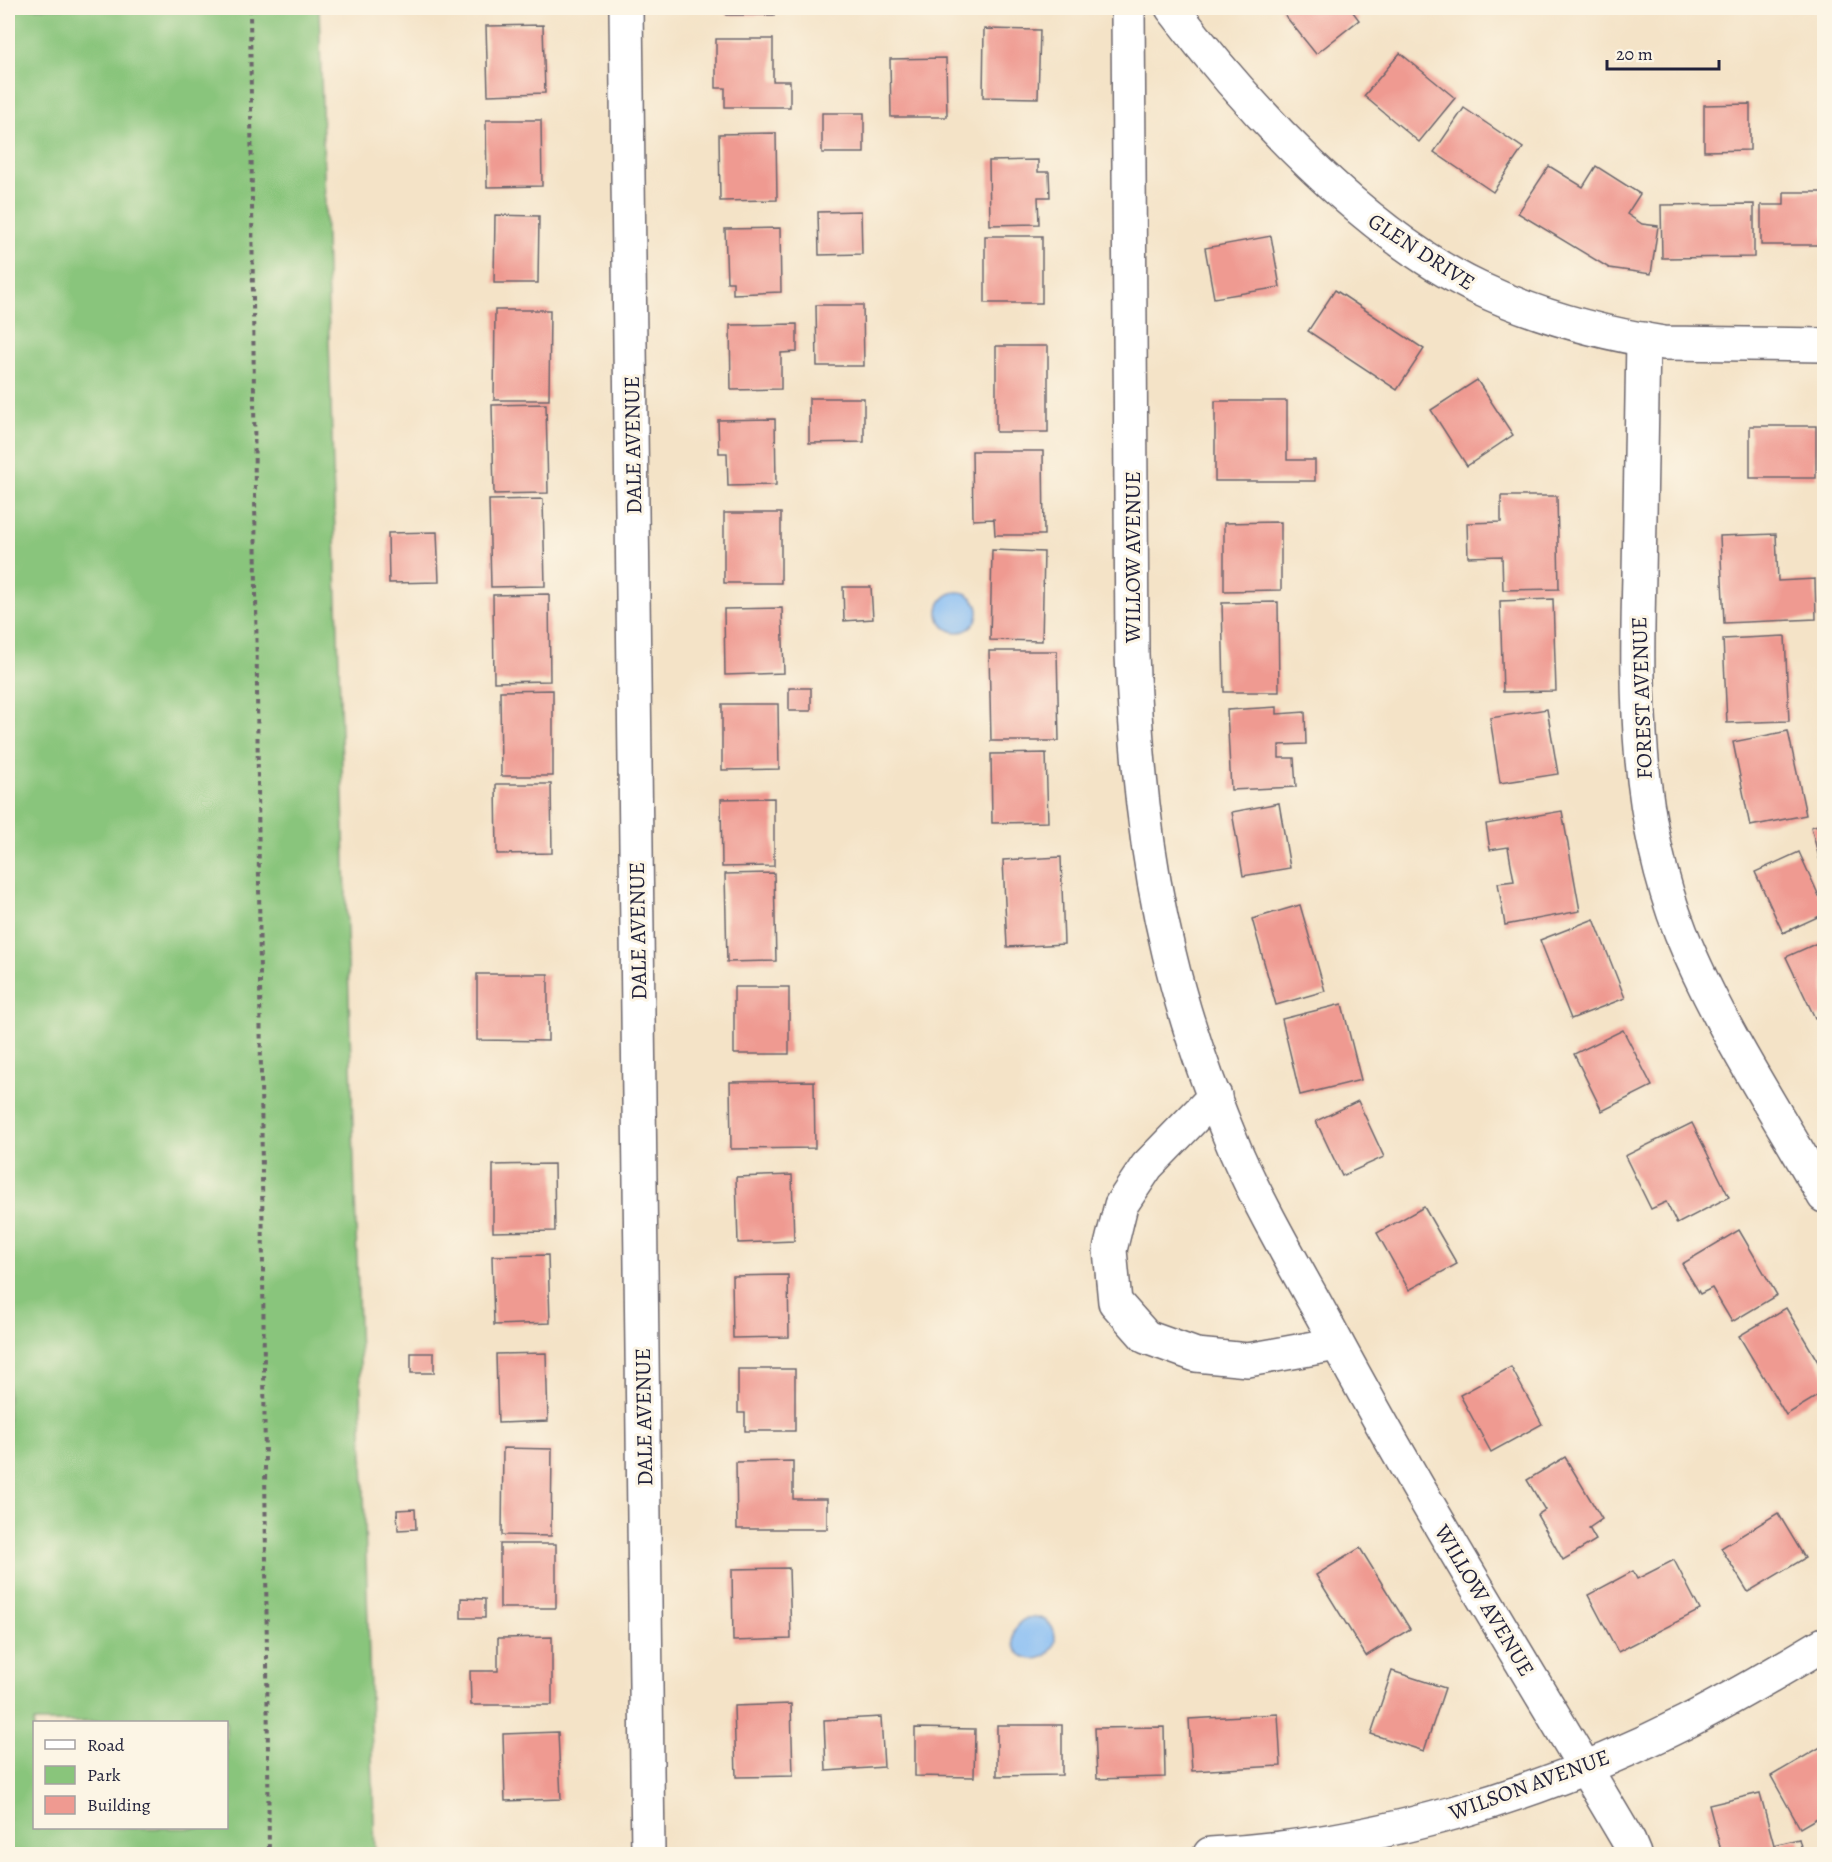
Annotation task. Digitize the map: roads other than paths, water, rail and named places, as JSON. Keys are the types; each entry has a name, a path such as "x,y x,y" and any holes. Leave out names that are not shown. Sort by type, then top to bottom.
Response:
{"street":[{"name":"DALE AVENUE","path":"626,8 648,1854"},
{"name":"WILLOW AVENUE","path":"1128,8 1132,642 1136,743 1148,849 1169,954 1199,1057 1237,1154 1392,1446 1586,1767 1634,1854"},
{"name":"GLEN DRIVE","path":"1172,8 1200,45 1272,126 1364,213 1421,255 1477,288 1547,317 1643,339 1664,342 1824,345"},
{"name":"FOREST AVENUE","path":"1643,339 1636,699 1642,778 1657,857 1681,932 1714,1005 1824,1196"},
{"path":"1215,1096 1147,1166 1121,1205 1110,1250 1115,1302 1146,1337 1196,1355 1248,1360 1337,1344"},
{"name":"WILSON AVENUE","path":"1210,1854 1242,1853 1344,1838 1444,1815 1586,1767 1683,1724 1824,1644"}],"water":[{"path":"958,592 966,593 972,598 977,604 977,620 972,626 966,631 958,632 950,631 944,626 939,620 938,612 939,604 944,598 950,593"},
{"path":"1034,1617 1042,1618 1049,1623 1054,1630 1054,1646 1049,1653 1042,1658 1034,1659 1026,1658 1019,1653 1014,1646 1013,1638 1014,1630 1019,1623 1026,1618"}]}
